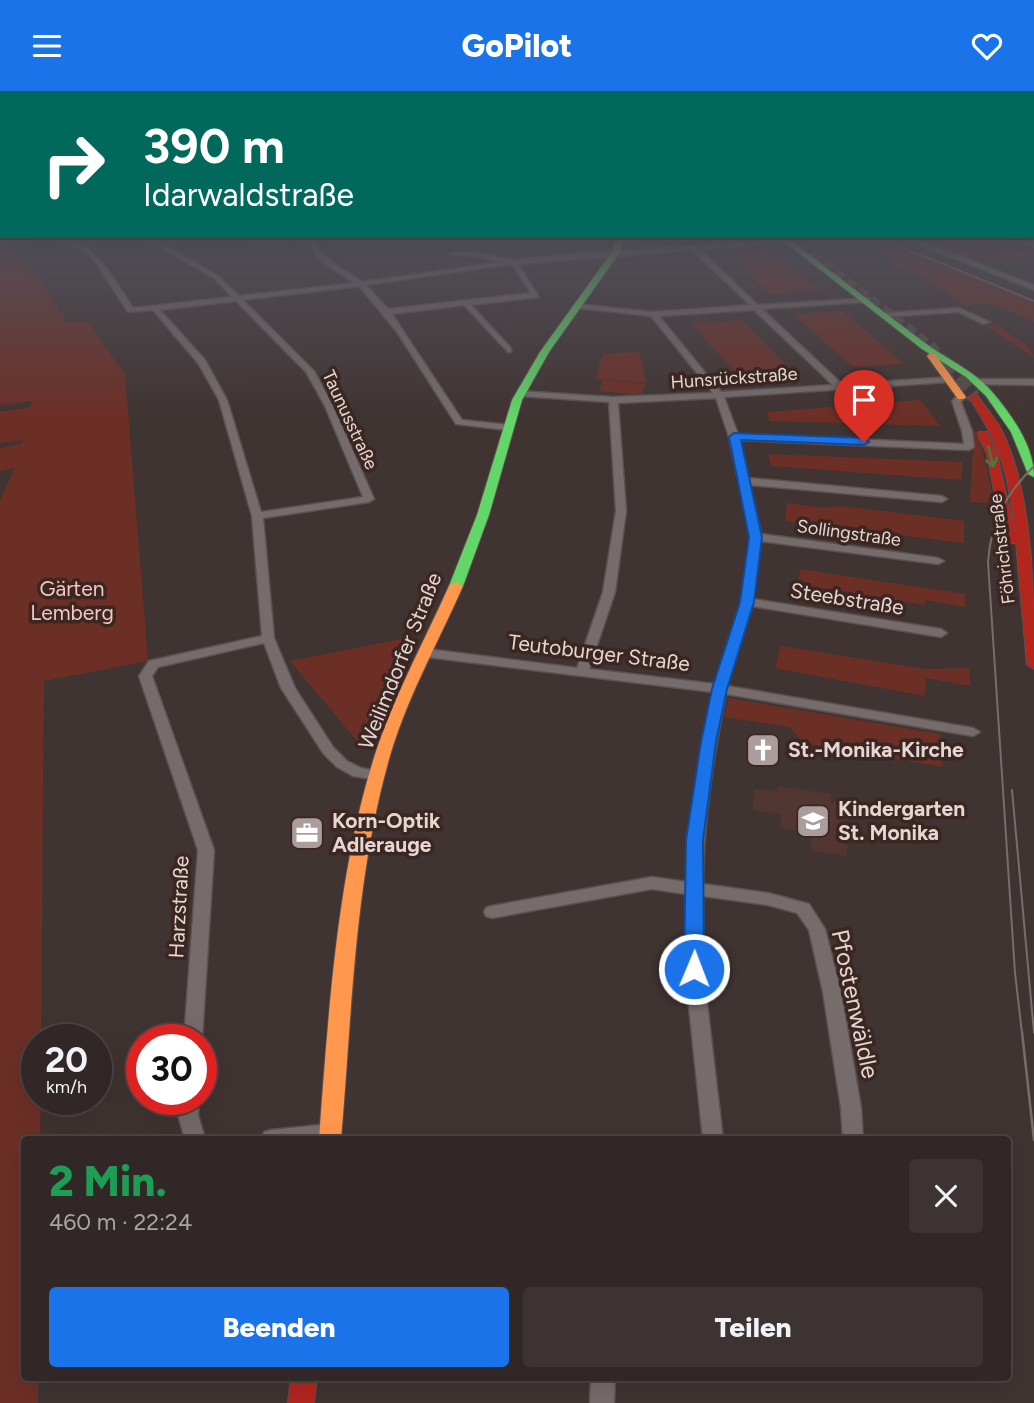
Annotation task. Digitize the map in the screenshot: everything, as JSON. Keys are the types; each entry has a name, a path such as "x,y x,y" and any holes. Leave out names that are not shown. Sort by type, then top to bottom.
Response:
{"street":[{"path":"121,295 131,310 262,295"},
{"name":"Taunusstraße","path":"234,295 310,370 329,406 369,499 257,516"},
{"path":"371,295 386,312 459,422 507,427"},
{"path":"386,312 534,295"},
{"name":"Weilimdorfer Straße","path":"330,1136 351,926 365,831 377,775 488,500 507,427 521,393 544,352 585,295"},
{"path":"744,295 838,385"},
{"name":"Föhrichstraße","path":"860,295 925,347 963,384 986,413 1004,447 1017,498 1034,665"},
{"path":"578,306 653,314 866,300"},
{"path":"466,303 508,350"},
{"path":"155,308 202,362 216,386 257,516 268,638 288,688 328,750 342,764 358,772 377,775"},
{"path":"886,315 959,310 986,322"},
{"path":"653,314 719,395 734,437 755,537 747,602 720,689 709,742 695,840 694,969 713,1136"},
{"name":"Hunsrückstraße","path":"521,393 613,400 838,385 1034,382"},
{"path":"734,437 969,447 967,431 956,401 963,384 1010,422 1028,454 1034,474"},
{"path":"582,672 608,592 621,511 613,400"},
{"path":"743,481 942,499"},
{"path":"1022,545 1034,506"},
{"name":"Sollingstraße","path":"755,537 938,561"},
{"name":"Steebstraße","path":"747,602 941,633"},
{"name":"Harzstraße","path":"194,1024 206,850 145,676 154,664 268,638"},
{"name":"Teutoburger Straße","path":"427,653 720,689 973,732"},
{"name":"Pfostenwäldle","path":"492,912 652,883 768,899 803,908 817,929 832,992 852,1108 853,1136"},
{"path":"188,1115 194,1136"},
{"path":"301,1403 304,1381"},
{"path":"602,1403 603,1381"}],"shaded area":[{"name":"Kindergarten St. Monika","path":"778,786 831,794 831,802 846,804 847,856 811,851 811,833 780,828 781,814 753,810 754,789 777,792"}],"green space":[{"name":"Gärten Lemberg","path":"0,295 50,295 67,322 87,321 125,374 148,661 44,681 41,1024 21,1024 21,1115 41,1115 40,1136 21,1136 21,1381 38,1381 38,1403 0,1403 0,500 15,468 0,471 0,448 21,444 23,440 0,443 0,412 30,407 32,401 0,405"},
{"path":"950,295 1018,295 1034,304 1034,322 991,303 966,306"},
{"path":"843,311 904,364 853,367 793,314"},
{"path":"742,320 797,376 742,379 691,324"},
{"path":"997,325 1029,347 1034,358 985,326"},
{"path":"639,352 646,383 595,379 603,354"},
{"path":"603,380 645,384 642,395 599,391"},
{"path":"920,400 940,426 769,421 768,412"},
{"path":"974,432 978,432 993,496 986,503 970,502"},
{"path":"768,454 962,462 962,480 771,466"},
{"path":"787,503 825,508 841,506 964,521 964,543 785,521"},
{"path":"800,569 965,594 965,607 926,600 925,605 798,584"},
{"path":"411,637 359,743 290,661"},
{"path":"781,646 925,669 969,668 970,686 926,678 925,696 775,668"},
{"path":"729,698 940,734 943,767 803,743 790,727 724,717"}],"tunnel":[{"path":"864,295 932,347 946,363"},
{"path":"944,362 974,397"}],"tram line":[{"path":"1020,295 1034,301"},
{"path":"1022,1033 1015,973 988,562 992,534 1001,509 1015,487 1034,466"},
{"path":"1012,790 1034,1033"},
{"path":"1022,1032 1034,1140"}],"traffic: fast":[{"path":"456,586 483,515 517,400 545,352 585,295"},
{"path":"857,295 925,347 969,375 989,394"},
{"path":"989,394 1016,432 1034,474"}],"traffic: slow":[{"path":"932,356 961,397"},
{"path":"330,1136 352,902 368,809 387,740 456,586"}],"traffic: jam":[{"path":"974,397 996,430 1009,463 1017,497 1034,665"},
{"path":"983,434 992,454 1008,533 1014,540"},
{"path":"301,1403 304,1381"}],"place":[{"name":"St.-Monika-Kirche","path":"763,750"},
{"name":"Kindergarten St. Monika","path":"813,821"},
{"name":"Korn-Optik Adlerauge","path":"307,833"}],"route":[{"path":"694,969 695,840 709,742 720,689 747,602 755,537 734,437 864,442"}]}
